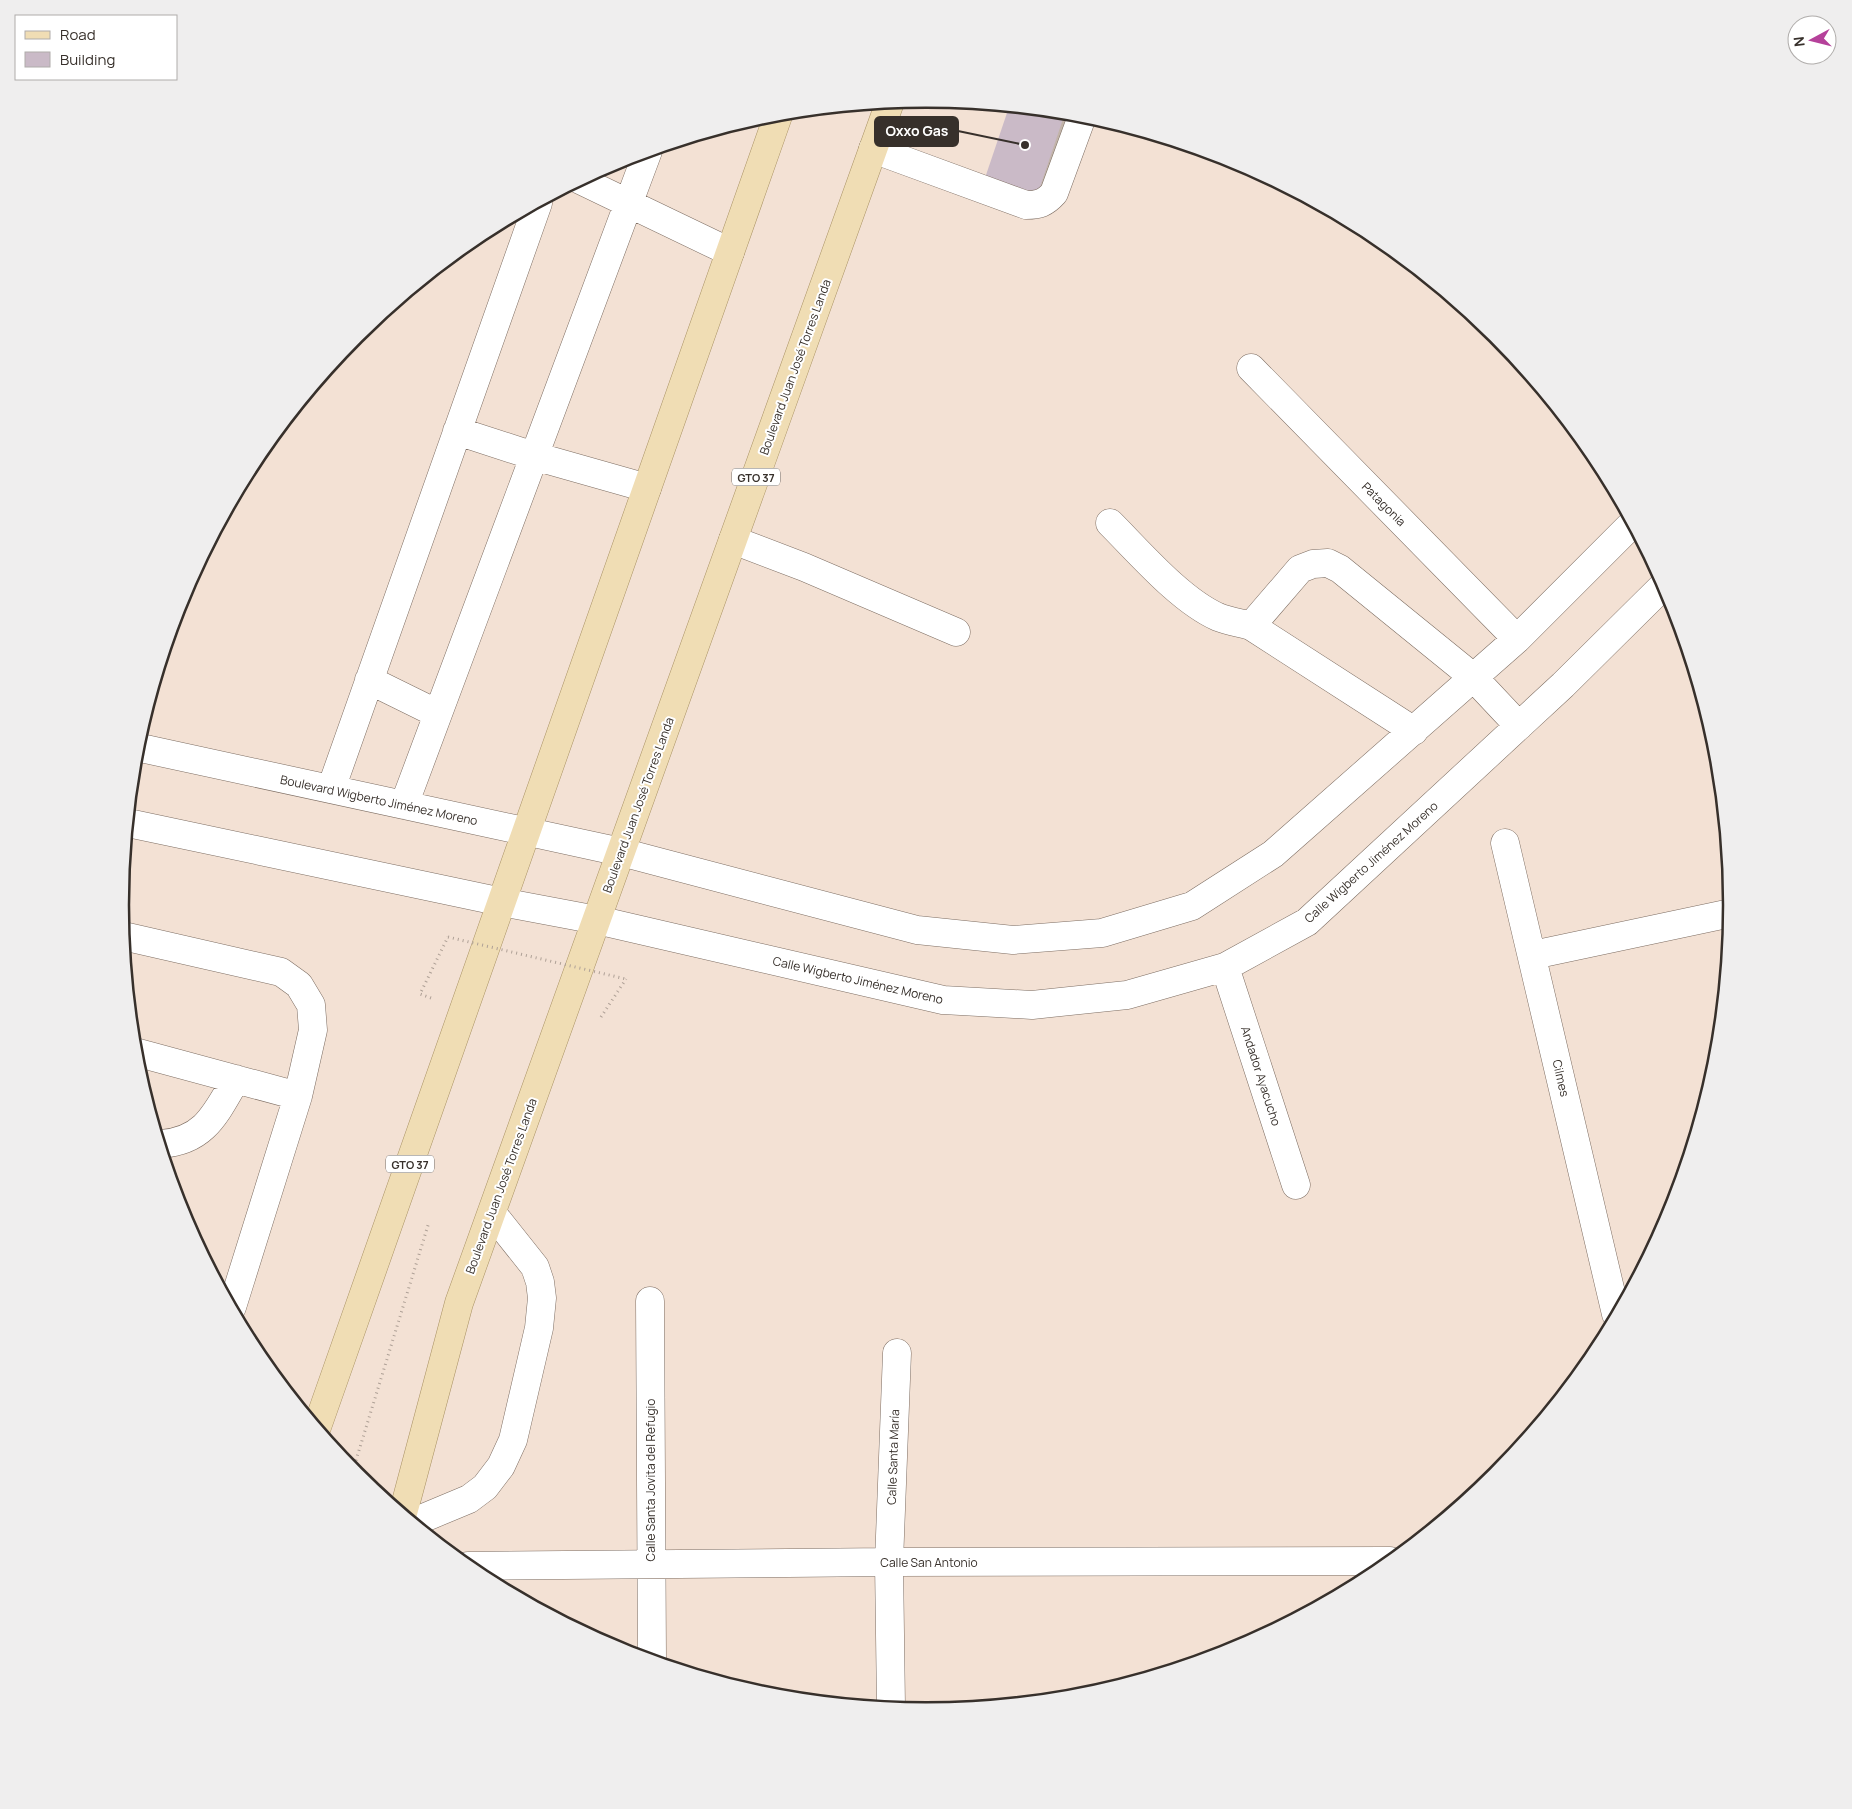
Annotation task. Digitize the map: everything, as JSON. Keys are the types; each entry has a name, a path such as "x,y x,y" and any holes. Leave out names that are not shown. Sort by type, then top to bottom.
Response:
{"main road":[{"name":"Boulevard Juan José Torres Landa","path":"405,1507 460,1302 888,109"},
{"name":"GTO 37","path":"319,1421 730,252 772,123"}],"street":[{"path":"873,149 1026,205 1038,205 1047,201 1054,192 1080,123"},
{"path":"404,805 645,159"},
{"path":"587,183 730,252"},
{"path":"331,789 536,209"},
{"name":"Patagonia","path":"1251,368 1517,639"},
{"path":"457,431 534,456 647,488"},
{"path":"1110,523 1184,596 1202,609 1220,618 1251,626 1414,731"},
{"path":"621,852 917,930 1013,940 1102,933 1192,906 1273,854 1517,639 1628,528"},
{"path":"733,540 804,567 956,632"},
{"path":"1251,626 1300,569 1313,564 1328,564 1340,569 1473,677 1519,726"},
{"name":"Calle Wigberto Jiménez Moreno","path":"597,920 943,1000 1032,1005 1127,995 1225,967 1307,922 1563,686 1659,592"},
{"path":"369,680 438,714"},
{"name":"Boulevard Wigberto Jiménez Moreno","path":"144,750 621,852"},
{"path":"134,824 502,902 597,920"},
{"name":"Cilmes","path":"1505,843 1533,955 1614,1306"},
{"path":"1533,955 1723,914"},
{"path":"130,938 281,972 300,985 311,1005 313,1030 298,1096 234,1300"},
{"name":"Andador Ayacucho","path":"1225,967 1296,1185"},
{"path":"143,1054 298,1096"},
{"path":"166,1144 194,1135 212,1120 236,1079"},
{"path":"420,1520 469,1499 486,1487 501,1466 513,1440 539,1328 542,1298 540,1282 535,1267 492,1213"},
{"name":"Calle Santa Jovita del Refugio","path":"650,1301 652,1652"},
{"name":"Calle Santa María","path":"891,1701 890,1562 898,1353"},
{"name":"Calle San Antonio","path":"481,1566 650,1563 1377,1561"}],"path":[{"path":"420,994 448,937 626,979 597,1024"}],"building":[{"path":"1007,112 1063,120 1037,196 985,178"}],"place":[{"name":"Oxxo Gas","path":"1025,145"}]}
